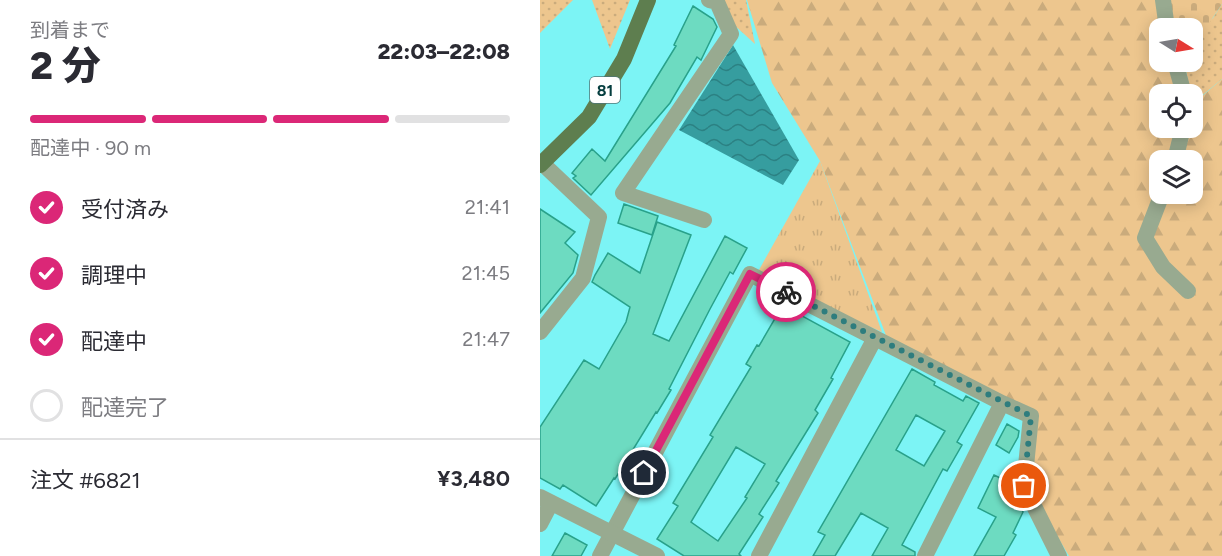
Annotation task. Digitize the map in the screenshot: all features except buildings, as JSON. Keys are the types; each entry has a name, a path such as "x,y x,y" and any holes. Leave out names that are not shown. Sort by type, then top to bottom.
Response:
{"main road":[{"name":"81","path":"541,164 589,117 624,59 648,0"}],"street":[{"path":"704,220 623,193 730,34 717,2 709,0"},
{"path":"1163,0 1166,18"},
{"path":"540,332 583,278 599,217 541,164"},
{"path":"1158,204 1145,238 1163,267 1188,291"},
{"path":"600,556 750,274 1031,416 1024,486 1059,556"},
{"path":"759,556 875,338"},
{"path":"926,556 1002,403"},
{"path":"540,524 545,500 657,556"}],"green space":[{"path":"540,0 573,0 540,33"},
{"path":"592,0 630,0 610,49"},
{"path":"722,0 746,0 755,44 721,13"},
{"path":"747,0 1165,0 1162,18 1149,18 1149,72 1178,72 1181,84 1149,84 1149,138 1203,138 1203,95 1222,79 1222,556 1069,556 1025,482 1036,416 890,346 820,161 772,83"},
{"path":"1164,0 1222,0 1222,4 1203,32 1203,18 1167,18"},
{"path":"1222,4 1222,79 1203,95 1203,84 1189,84 1186,72 1203,72 1203,26 1213,18"},
{"path":"820,161 882,332 755,277"}],"water":[{"path":"733,45 799,160 783,185 679,130"}],"way so far":[{"path":"786,292 1031,416 1024,486"}],"route":[{"path":"644,473 750,274 786,292"}]}
